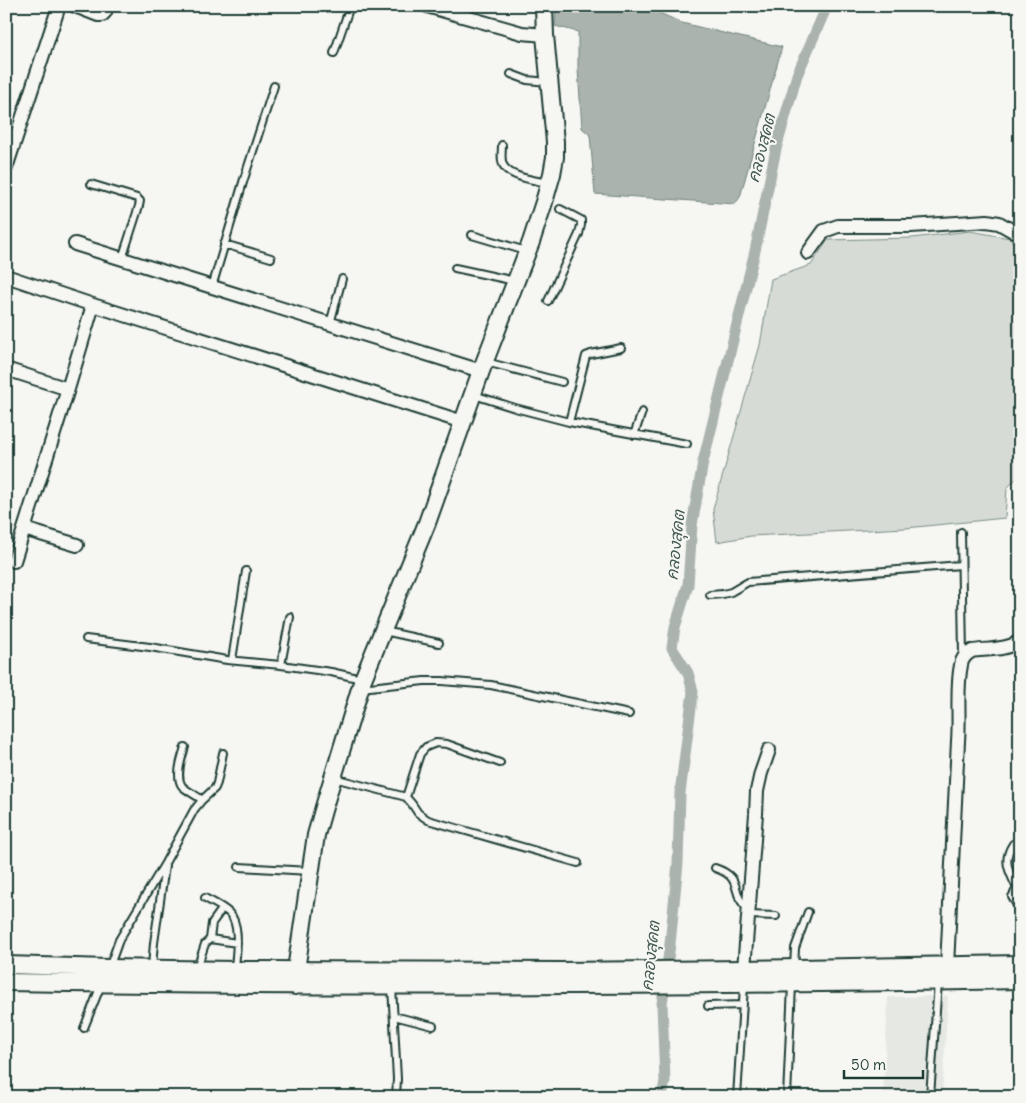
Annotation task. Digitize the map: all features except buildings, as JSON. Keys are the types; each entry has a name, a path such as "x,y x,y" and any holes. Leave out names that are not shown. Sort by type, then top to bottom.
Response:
{"main road":[{"path":"296,978 316,835 362,683 428,523 472,395 548,203 549,184 555,157 555,142 544,6"},
{"path":"6,965 235,970 296,978 392,986 941,971 1020,964"},
{"path":"6,982 102,984 560,971 660,978"},
{"path":"941,971 1020,980"}],"street":[{"path":"74,6 102,15 107,6"},
{"path":"427,6 522,33 545,35"},
{"path":"6,168 55,7"},
{"path":"808,253 824,231 838,226 911,226 987,220 1020,232"},
{"path":"75,244 330,324 483,366"},
{"path":"6,276 463,422"},
{"path":"14,561 93,305"},
{"path":"6,369 68,389"},
{"path":"24,529 77,545"},
{"path":"941,971 959,727 959,674 963,657 972,650 1008,647 1020,641"},
{"path":"744,977 757,791 770,750"}],"lane":[{"path":"334,54 350,6"},
{"path":"511,74 527,80 550,82"},
{"path":"212,287 274,86"},
{"path":"502,145 502,162 505,170 512,174 549,184"},
{"path":"91,184 137,198 140,201 122,259"},
{"path":"548,301 579,234 581,225 580,220 560,209"},
{"path":"472,235 527,252"},
{"path":"224,244 270,258"},
{"path":"455,268 516,281"},
{"path":"330,324 342,279"},
{"path":"569,422 586,356 620,348"},
{"path":"483,366 562,382"},
{"path":"472,395 569,422 687,444"},
{"path":"634,434 642,412"},
{"path":"961,532 963,657"},
{"path":"710,595 731,592 748,582 961,565"},
{"path":"232,660 246,571"},
{"path":"281,665 290,617"},
{"path":"384,631 440,643"},
{"path":"86,639 331,672 362,683 442,681 491,685 628,714"},
{"path":"406,797 420,754 426,747 436,743 447,744 500,763"},
{"path":"185,746 179,779 183,786 202,800"},
{"path":"109,968 119,940 194,810 215,788 223,752"},
{"path":"333,778 406,797 418,814 428,820 578,863"},
{"path":"1013,844 1007,858 1008,870 1018,887 1012,896 1017,905 1020,906"},
{"path":"152,969 165,863"},
{"path":"239,867 312,872"},
{"path":"715,868 732,876 741,903 748,912 776,916"},
{"path":"205,898 230,913 234,922 237,932 235,970"},
{"path":"197,969 205,944 210,939 212,923 222,909"},
{"path":"786,1097 795,948 808,912"},
{"path":"210,939 237,943"},
{"path":"930,1097 941,971"},
{"path":"737,1097 744,977"},
{"path":"84,1028 102,984"},
{"path":"392,986 397,1080 396,1097"},
{"path":"708,1006 743,1005"},
{"path":"394,1016 433,1026"}],"shaded area":[{"path":"556,6 644,6 682,23 782,47 740,197 735,204 595,194 590,135 582,128 578,69 578,32 555,26"},
{"path":"970,231 1010,238 1020,254 1020,475 1007,488 1005,518 906,528 751,536 717,542 713,509 760,345 771,279 811,265 828,240 912,238"},
{"path":"948,996 942,1097 883,1097 888,997"}],"waterway":[{"name":"คลองสุคต","path":"662,1097 665,1081 662,1004 678,863 680,793 693,692 688,673 672,648 675,627 688,585 692,525 703,462 755,251 776,149 797,75 827,6"}]}
